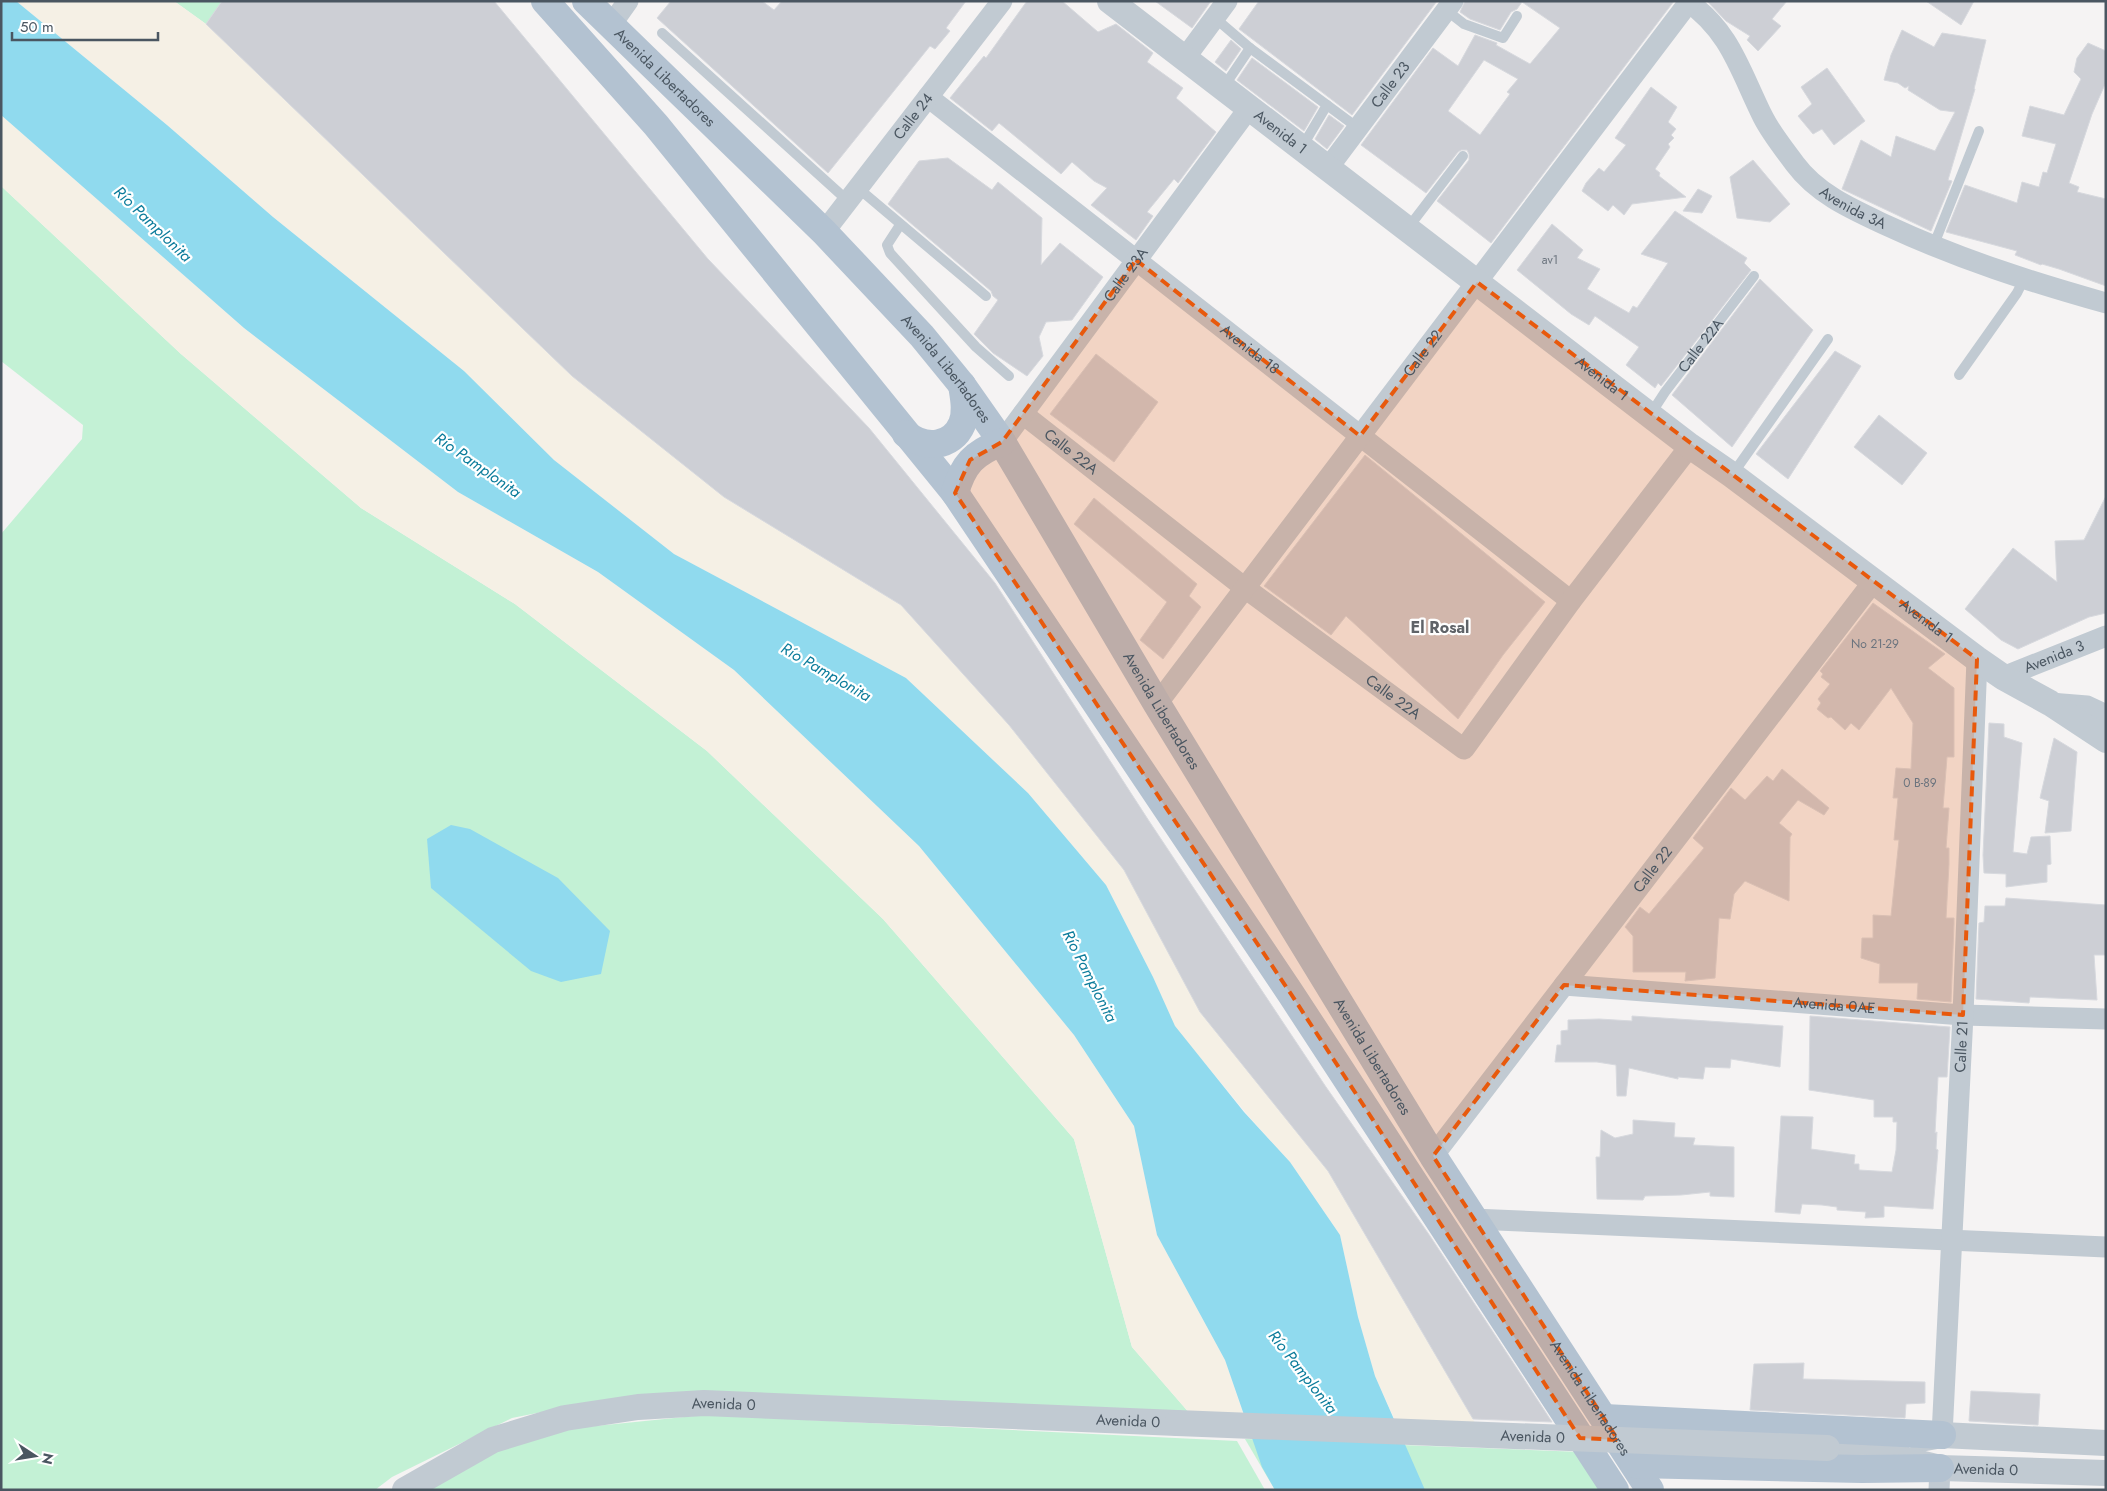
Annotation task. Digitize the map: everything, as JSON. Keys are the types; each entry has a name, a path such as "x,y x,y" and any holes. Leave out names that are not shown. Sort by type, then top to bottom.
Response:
{"main road":[{"name":"Avenida Libertadores","path":"545,1 656,125 955,493 1281,979 1615,1490"},
{"name":"Avenida Libertadores","path":"586,1 824,232 922,336 962,385 1002,442 1157,704 1433,1156 1650,1490"},
{"path":"906,434 923,444 932,445 950,439 962,424 964,415 962,385"},
{"path":"955,493 960,475 970,460 984,449 1002,442"},
{"path":"1604,1418 1942,1435"},
{"path":"1634,1464 1871,1469 1940,1479"}],"street":[{"path":"611,25 628,1"},
{"name":"Calle 24","path":"824,232 1002,1"},
{"name":"Avenida 1","path":"1110,1 1690,446 1737,466 1873,582 2003,677 2050,703 2106,740"},
{"name":"Avenida 3A","path":"1688,2 1716,25 1738,62 1764,118 1796,165 1813,184 1846,206 1933,247 2024,279 2106,303"},
{"name":"Calle 22","path":"1157,704 1688,2"},
{"name":"Calle 23","path":"1328,168 1450,6"},
{"path":"1185,58 1221,10"},
{"name":"Avenida 18","path":"928,97 1571,601"},
{"name":"Calle 23A","path":"1002,442 1249,108"},
{"name":"Calle 22A","path":"1023,414 1245,588 1464,749 1571,601 1690,446"},
{"name":"Calle 22","path":"1433,1156 1873,582"},
{"name":"Avenida 3","path":"2003,677 2106,636"},
{"name":"Calle 21","path":"1942,1435 1950,1240 1964,1015 1977,659"},
{"path":"2050,703 2087,706 2106,715"},
{"name":"Avenida 0AE","path":"1564,985 1964,1015 2106,1019"},
{"path":"1474,1219 2106,1247"},
{"name":"Avenida 0","path":"405,1490 493,1440 565,1418 638,1407 704,1403 1868,1451 1942,1435 2106,1444"},
{"name":"Avenida 0","path":"1868,1451 1940,1479 2106,1473"}],"lane":[{"path":"1450,6 1464,24 1503,38 1517,16"},
{"path":"1221,10 1250,48 1358,128"},
{"path":"662,33 853,195 900,225 986,296"},
{"path":"1223,88 1250,48"},
{"path":"1301,148 1327,105"},
{"path":"1933,247 1979,130"},
{"path":"1408,229 1463,156"},
{"path":"900,225 887,245 890,253 976,347 1009,376"},
{"name":"Calle 22A","path":"1650,415 1665,392 1754,276"},
{"path":"1959,376 2017,293 2024,279"},
{"path":"1737,466 1828,339"}],"highlighted area":[{"path":"1136,260 1360,436 1477,282 1977,659 1963,1015 1564,985 1433,1156 1618,1440 1580,1438 1291,994 955,493 970,460 1002,442"}],"green space":[{"path":"174,1 222,1 206,24"},
{"path":"1,186 181,354 361,508 515,604 707,751 883,919 1074,1139 1132,1347 1191,1415 602,1400 512,1418 392,1477 375,1490 1,1490 1,534 82,439 83,425 1,361"},
{"path":"704,1415 1237,1441 1265,1490 429,1490 498,1449 566,1429"},
{"path":"1245,1439 1581,1452 1606,1490 1275,1490"}],"sand":[{"path":"16,1 174,1 206,24 572,376 724,497 901,605 1009,725 1124,870 1328,1171 1478,1428 1398,1427 1375,1376 1358,1317 1340,1235 1290,1162 1251,1119 1174,1026 1153,977 1106,885 1028,793 906,678 674,554 554,460 464,371 273,217 167,125"},
{"path":"1,115 244,328 458,492 598,572 734,670 919,846 1074,1035 1134,1126 1157,1235 1225,1360 1244,1416 1191,1415 1132,1347 1074,1139 883,919 707,751 515,604 361,508 181,354 1,186"}],"water":[{"name":"Río Pamplonita","path":"1,1 16,1 167,125 273,217 464,371 554,460 674,554 906,678 1028,793 1106,885 1153,977 1175,1026 1244,1112 1290,1162 1340,1235 1358,1317 1375,1376 1425,1490 1275,1490 1262,1467 1225,1360 1157,1235 1134,1126 1074,1035 919,846 734,670 598,572 458,492 244,328 1,115"},
{"path":"451,825 470,829 558,878 610,931 601,974 561,982 531,971 431,888 427,839"}],"building":[{"path":"222,1 494,1 708,259 869,428 995,583 1149,821 1326,1087 1430,1236 1552,1422 1473,1419 1328,1171 1200,1012 1124,870 1009,725 901,605 724,497 572,376 206,24"},
{"path":"671,1 762,1 774,10 782,1 966,1 946,28 950,31 935,49 930,46 828,173 657,18"},
{"path":"1027,1 1062,1 1098,32 1116,24 1153,53 1147,62 1183,88 1176,98 1216,132 1178,183 1174,179 1147,212 1153,216 1136,240 1091,205 1107,188 1094,181 1072,162 1061,174 999,123 992,131 950,98 984,56 986,58"},
{"path":"1155,1 1211,1 1192,28"},
{"path":"1259,1 1437,1 1352,115 1239,29"},
{"path":"1465,1 1674,1 1491,243 1437,201 1469,160 1467,150 1458,152 1426,193 1361,145 1433,48 1458,66 1475,35 1497,43 1496,45 1530,64 1560,28 1522,2 1517,9 1511,12 1500,30 1470,19 1460,12","holes":["1484,60 1518,79 1507,92 1510,94 1480,135 1448,111"]},
{"path":"1707,1 1787,1 1772,19 1781,26 1758,51 1747,40 1750,36 1726,21"},
{"path":"1926,1 1974,1 1961,25"},
{"path":"1902,30 1934,47 1942,33 1986,40 1975,89 1948,180 1952,181 1931,231 1842,189 1861,140 1891,157 1896,136 1935,151 1955,112 1940,110 1908,90 1909,86 1905,88 1898,83 1884,80 1891,55"},
{"path":"1231,40 1241,49 1226,71 1215,62"},
{"path":"2088,43 2106,51 2106,82 2092,114 2069,183 2079,187 2077,192 2106,199 2106,286 2015,255 2017,251 1946,232 1965,185 2017,203 2022,182 2039,187 2043,172 2047,173 2056,144 2022,136 2030,106 2064,115 2081,79 2074,72 2077,58"},
{"path":"1252,58 1318,107 1304,131 1237,80"},
{"path":"1827,68 1865,121 1834,145 1822,129 1813,134 1798,116 1812,104 1801,87"},
{"path":"1651,87 1677,107 1668,122 1676,129 1671,135 1674,138 1668,144 1670,147 1655,169 1660,173 1659,176 1686,197 1632,204 1624,215 1613,205 1608,211 1582,191 1586,183 1599,168 1604,172 1626,145 1615,138"},
{"path":"1329,115 1344,126 1327,149 1315,139"},
{"path":"948,158 992,190 998,182 1042,218 1041,265 1060,243 1103,277 1072,320 1046,322 1039,337 1043,356 1027,376 993,353 974,334 998,300 991,291 888,204 919,161"},
{"path":"1753,160 1790,204 1770,222 1737,218 1730,177"},
{"path":"1698,189 1712,196 1702,213 1683,211"},
{"path":"1675,211 1747,258 1744,263 1751,270 1661,386 1658,383 1655,388 1626,365 1639,347 1595,316 1589,325 1571,314 1517,270 1552,224 1583,250 1577,258 1600,269 1587,289 1629,313 1633,306 1637,308 1668,263 1641,254"},
{"path":"1760,279 1813,330 1732,447 1672,395"},
{"path":"1835,351 1861,366 1788,479 1756,454"},
{"path":"1096,354 1158,402 1114,462 1050,414"},
{"path":"1879,415 1927,453 1902,485 1854,447"},
{"path":"1365,455 1545,602 1503,655 1458,719 1346,616 1331,635 1264,586"},
{"path":"2106,496 2106,613 2089,617 2018,649 2001,640 1965,609 2013,548 2057,582 2055,541 2084,540"},
{"path":"1094,498 1197,584 1189,596 1201,607 1163,659 1140,640 1167,602 1074,524"},
{"path":"1873,603 1945,654 1928,668 1954,688 1954,757 1947,757 1943,808 1949,808 1946,848 1949,848 1949,864 1946,918 1954,918 1951,1002 1917,999 1918,983 1879,983 1880,964 1861,958 1862,938 1873,938 1873,915 1891,916 1899,840 1894,840 1898,798 1893,798 1896,768 1911,769 1913,723 1891,688 1859,730 1851,723 1845,730 1831,717 1828,718 1817,709 1821,703 1818,699 1830,684 1821,677 1823,674 1820,671"},
{"path":"1989,723 2004,724 2004,737 2022,743 2013,852 2027,854 2031,837 2050,836 2051,864 2047,865 2047,882 2006,887 2006,874 1984,873 1983,855"},
{"path":"2054,738 2077,752 2071,831 2045,833 2049,801 2040,798"},
{"path":"1782,769 1829,808 1824,815 1798,800 1779,823 1792,834 1790,837 1789,901 1745,881 1734,894 1730,919 1719,918 1715,978 1685,981 1686,972 1633,972 1633,936 1625,927 1640,907 1649,914 1704,848 1693,838 1731,788 1745,800 1767,776 1773,781"},
{"path":"2006,898 2106,905 2106,955 2094,955 2097,1000 2030,997 2029,1003 1976,999 1979,923 1984,922 1985,906 2005,906"},
{"path":"1632,1016 1783,1026 1780,1067 1731,1059 1730,1068 1705,1067 1703,1079 1678,1077 1678,1079 1629,1068 1626,1096 1617,1096 1616,1065 1597,1062 1555,1062 1557,1045 1561,1045 1561,1031 1568,1030 1568,1020 1632,1021"},
{"path":"1810,1016 1950,1027 1947,1077 1938,1077 1935,1133 1937,1132 1936,1149 1938,1150 1933,1209 1884,1206 1884,1217 1865,1218 1866,1212 1837,1210 1837,1207 1822,1205 1802,1204 1800,1214 1775,1212 1781,1116 1813,1117 1811,1149 1855,1155 1854,1164 1859,1164 1859,1170 1892,1172 1896,1150 1897,1122 1893,1122 1893,1117 1874,1117 1874,1100 1809,1090"},
{"path":"1633,1120 1675,1123 1674,1137 1695,1138 1693,1145 1734,1147 1734,1197 1710,1196 1710,1192 1645,1196 1643,1200 1597,1199 1596,1157 1600,1157 1601,1130 1615,1138 1633,1134"},
{"path":"1804,1363 1803,1379 1925,1382 1925,1403 1906,1404 1905,1418 1750,1410 1754,1364"},
{"path":"1971,1391 2040,1394 2038,1425 1969,1421"}],"district":[{"name":"El Rosal","path":"1440,627"}]}
